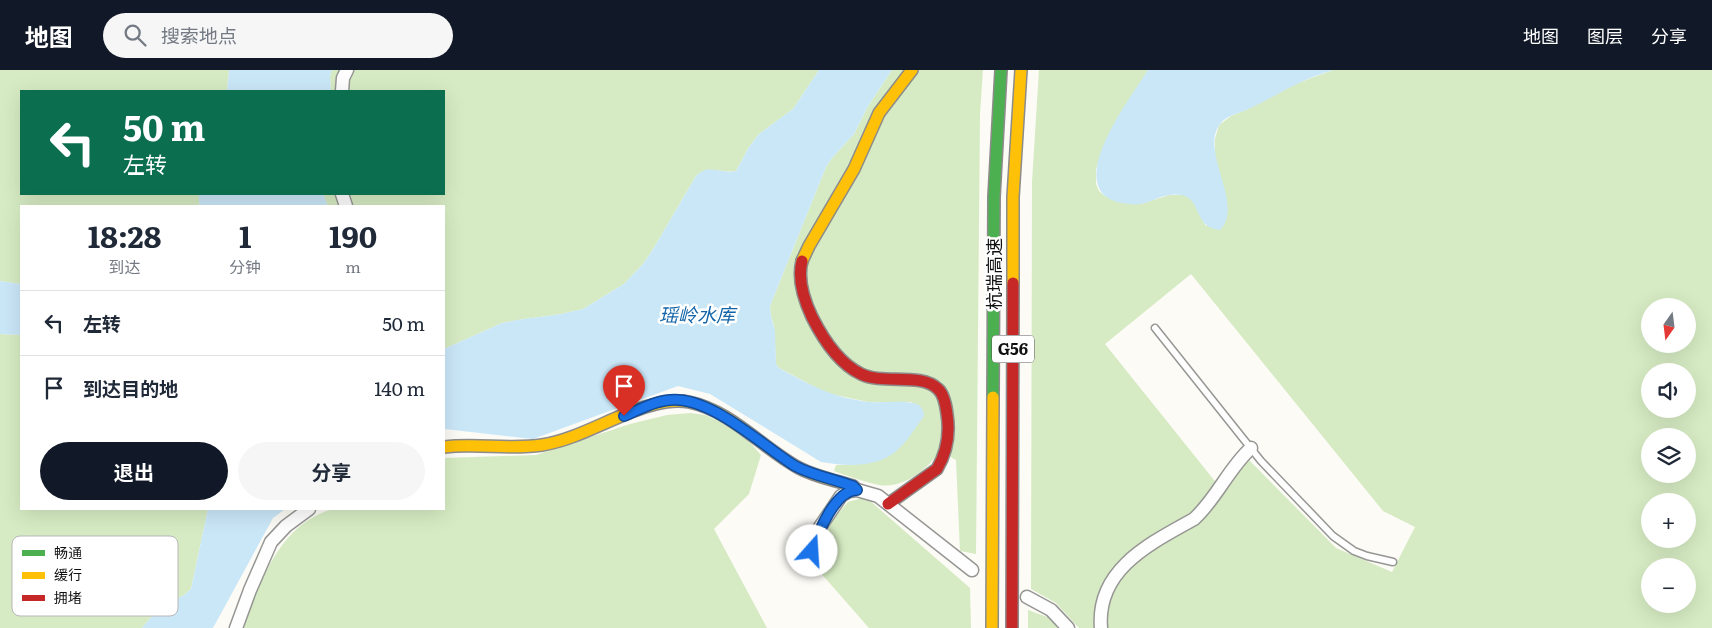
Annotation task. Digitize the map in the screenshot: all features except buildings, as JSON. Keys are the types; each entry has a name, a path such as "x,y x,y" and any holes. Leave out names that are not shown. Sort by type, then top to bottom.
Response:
{"main road":[{"path":"888,504 937,469 941,462 949,436 949,426 943,398 939,390 932,384 924,381 875,380 851,369 833,350 811,314 803,289 800,271 804,254 854,169 879,113 912,70"},
{"name":"杭瑞高速","path":"992,628 994,197 1001,70"},
{"name":"杭瑞高速","path":"1012,628 1013,197 1020,70"},
{"path":"445,447 464,445 518,448 539,446 576,436 656,402 678,400 699,405 723,417 802,469 822,478 853,486 857,490"}],"street":[{"path":"342,90 346,70"},
{"path":"1102,628 1102,609 1106,592 1125,565 1149,544 1194,519 1214,497 1242,457 1251,448"},
{"path":"807,567 820,528 841,496 848,491 857,490 878,496 972,570"},
{"path":"236,628 271,542 286,526 307,510"},
{"path":"1027,597 1051,610 1068,628"}],"lane":[{"path":"1155,328 1251,448 1333,536 1360,554 1393,562"}],"green space":[{"path":"0,70 229,70 227,90 20,90 20,195 199,195 200,205 20,205 20,284 0,281"},
{"path":"332,70 819,70 793,109 759,134 749,147 736,171 711,170 701,172 696,176 652,251 643,264 624,284 583,309 502,323 445,349 445,205 328,205 323,195 445,195 445,90 331,90 330,76"},
{"path":"892,70 983,70 980,114 976,554 960,551 956,460 940,451 914,477 897,484 888,485 879,485 834,471 836,465 853,465 894,453 924,416 911,402 868,402 826,393 779,368 776,364 774,326 770,306 826,167 854,134 868,106"},
{"path":"1039,70 1148,70 1109,133 1096,169 1096,184 1099,191 1105,196 1141,204 1169,195 1184,195 1191,198 1206,226 1227,204 1215,154 1215,139 1219,125 1231,116 1298,83 1333,70 1712,70 1712,628 1079,628 1056,603 1031,589 1032,182","holes":["1191,274 1383,511 1415,527 1392,572 1336,548 1249,460 1218,485 1105,344"]},
{"path":"0,334 20,335 20,510 208,510 191,589 178,599 178,536 12,536 12,616 152,616 142,628 0,628"},
{"path":"690,413 705,415 740,431 761,455 749,494 714,529 767,628 242,628 274,556 299,527 314,516 330,510 445,510 445,458 536,455 630,424 667,415"},
{"path":"862,498 869,500 970,588 971,628 869,628 819,571 819,552 833,519 848,502"},
{"path":"1028,610 1050,618 1060,628 1028,628"}],"water":[{"path":"229,70 332,70 330,76 331,90 227,90"},
{"name":"瑶岭水库","path":"819,70 892,70 868,106 854,134 826,167 770,306 775,331 776,364 779,368 833,394 870,402 908,402 921,407 924,416 906,441 894,453 886,458 859,465 821,462 710,394 678,386 533,439 445,429 445,349 502,323 583,309 624,284 643,264 652,251 696,176 701,172 711,169 736,171 749,147 759,134 793,109"},
{"path":"1148,70 1333,70 1315,76 1222,121 1215,135 1215,148 1228,207 1226,219 1220,230 1205,224 1188,197 1176,194 1160,197 1141,204 1122,203 1104,195 1097,181 1098,162 1105,142 1116,120"},
{"path":"199,195 323,195 328,205 200,205"},
{"path":"0,281 20,284 20,335 0,334"},
{"path":"208,510 284,510 273,518 213,628 142,628 152,616 178,616 178,599 191,589"}],"traffic: fast":[{"path":"993,397 994,197 1001,70"}],"traffic: slow":[{"path":"802,261 854,169 879,113 912,70"},
{"path":"1013,283 1013,197 1021,70"},
{"path":"992,628 993,397"},
{"path":"445,447 518,447 542,445 568,438 645,407 667,402 683,401 719,413 799,468 853,486 857,490"}],"traffic: jam":[{"path":"802,261 800,275 806,304 821,334 845,364 870,377 922,381 931,384 940,391 943,397 947,411 947,442 937,469 888,504"},
{"path":"1012,628 1013,283"}],"route":[{"path":"624,416 662,401 678,400 699,405 750,433 802,469 822,478 853,486 857,490 848,491 841,496 820,528 812,551"}]}
